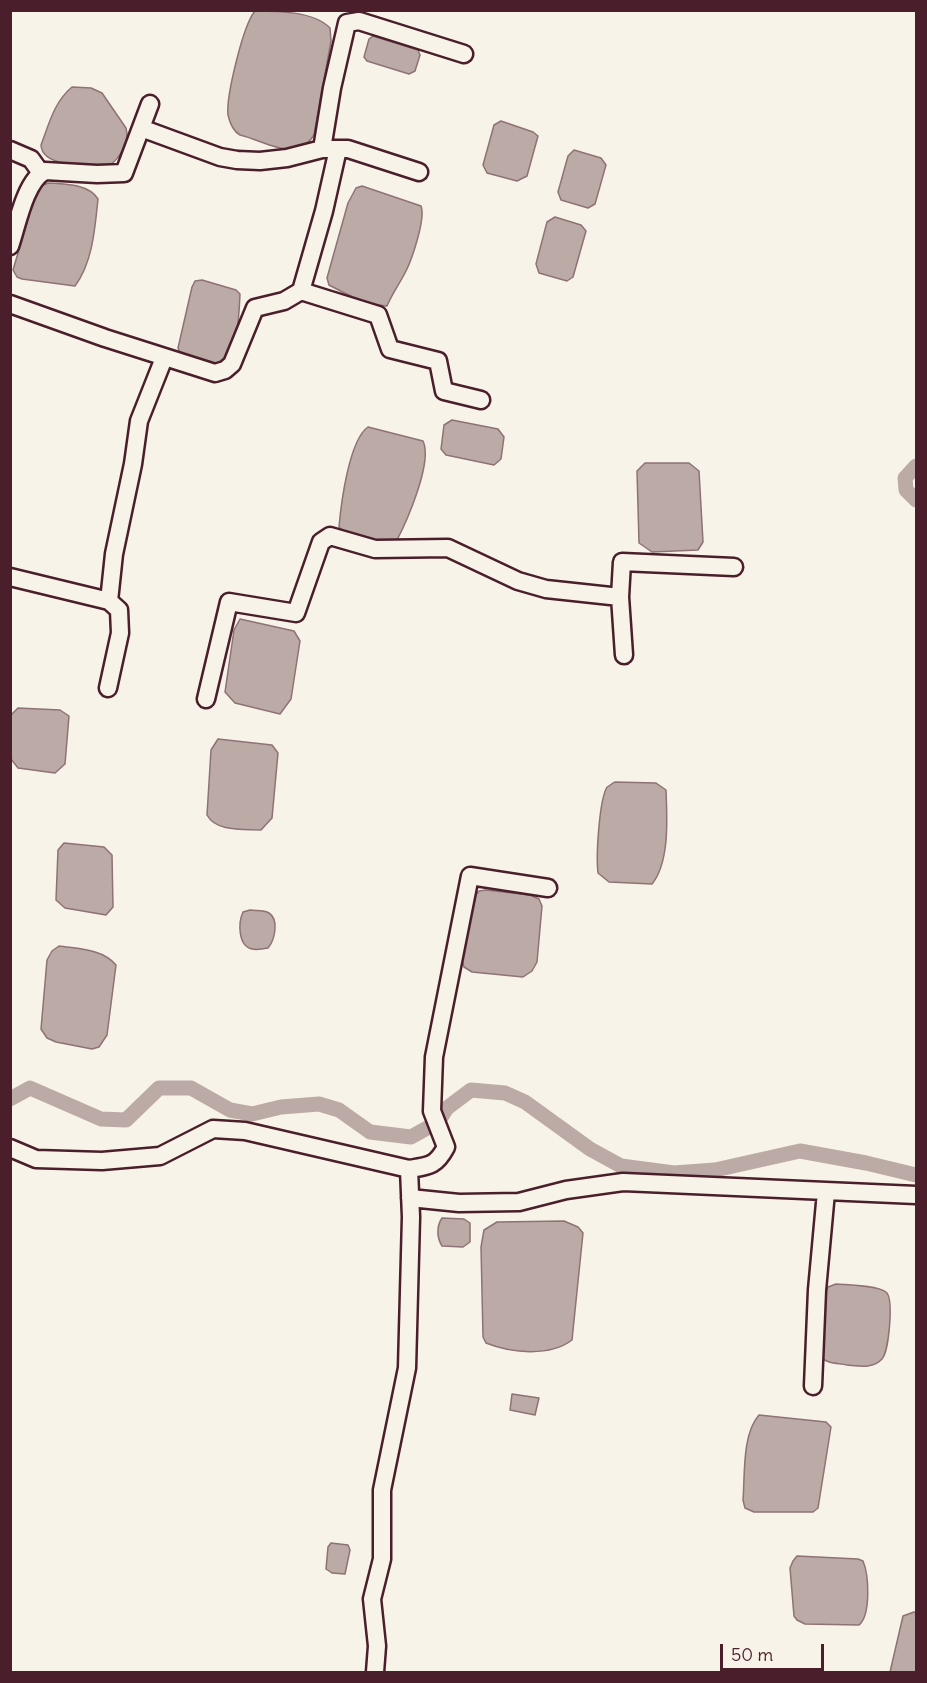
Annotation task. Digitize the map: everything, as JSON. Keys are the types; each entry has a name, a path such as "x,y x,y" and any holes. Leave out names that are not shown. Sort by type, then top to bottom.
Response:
{"street":[{"path":"10,304 164,358 215,373 225,370 232,364 255,308 284,301 301,291 324,211 330,149 332,88 347,23 361,16 464,54"},
{"path":"10,246 34,180 45,171 123,173 150,104"},
{"path":"141,128 220,157 237,160 260,161 330,149 348,149 418,172"},
{"path":"10,150 31,159 41,173"},
{"path":"301,291 378,315 390,349 438,361 444,392 481,400"},
{"path":"109,601 114,554 133,464 139,421 164,358"},
{"path":"206,699 229,602 296,613 321,542 330,536 375,549 448,548 518,581 546,589 620,597"},
{"path":"624,655 620,597 622,562 734,567"},
{"path":"10,577 109,601 119,610 120,633 108,688"},
{"path":"10,1148 36,1159 102,1161 160,1156 213,1129 245,1131 409,1169 427,1166 440,1160 446,1147 432,1111 434,1057 470,876 548,888"},
{"path":"375,1672 377,1646 372,1599 382,1559 382,1490 407,1368 410,1305 409,1169"},
{"path":"410,1198 459,1203 519,1202 566,1190 623,1182 916,1196"},
{"path":"813,1386 817,1290 826,1192"}],"shaded area":[{"path":"255,11 305,15 323,22 330,28 331,41 314,135 306,144 298,148 280,148 240,135 234,129 228,115 232,78 245,31"},
{"path":"373,36 418,50 420,55 415,71 409,74 367,61 364,57 369,39"},
{"path":"72,87 91,88 102,93 126,128 127,138 123,149 110,165 69,164 59,162 44,153 41,145 53,114 61,99"},
{"path":"501,121 533,132 538,136 527,176 517,181 487,173 483,165 494,125"},
{"path":"574,150 601,158 606,165 595,204 588,208 561,200 558,192 568,156"},
{"path":"49,183 89,190 98,199 89,255 75,286 22,279 17,277 13,270 36,192 42,185"},
{"path":"362,186 421,206 422,220 415,248 406,271 387,306 371,304 349,295 329,285 327,278 348,203 356,188"},
{"path":"555,217 581,225 586,231 573,277 567,281 539,273 536,264 547,222"},
{"path":"202,280 236,290 240,294 234,344 222,368 180,353 178,348 192,287 195,281"},
{"path":"452,420 498,429 504,437 501,459 494,465 446,455 441,449 444,425"},
{"path":"368,427 423,441 425,463 422,477 396,542 377,541 343,531 339,527 351,458 361,434"},
{"path":"645,463 689,463 699,471 703,542 698,550 652,552 639,543 637,471"},
{"path":"240,619 294,631 300,641 291,699 280,714 235,703 225,692 234,630"},
{"path":"18,708 60,710 69,716 65,764 55,773 18,768 11,759 11,715"},
{"path":"218,739 272,745 278,753 272,818 261,830 223,827 207,815 211,750"},
{"path":"615,782 656,783 666,790 665,852 658,875 652,884 609,882 598,873 602,804 607,787"},
{"path":"64,843 104,847 112,855 113,907 106,915 65,908 56,900 58,850"},
{"path":"479,891 530,895 539,899 542,906 537,962 532,971 523,977 472,972 464,967 462,960 473,898"},
{"path":"265,911 274,920 275,930 268,948 252,949 244,944 240,933 241,917 243,912"},
{"path":"59,946 98,953 116,965 107,1035 99,1047 92,1049 56,1042 47,1038 41,1029 47,960 52,951"},
{"path":"442,1218 464,1219 470,1223 470,1242 463,1247 442,1246 438,1232"},
{"path":"564,1221 578,1227 583,1233 572,1340 553,1349 530,1352 486,1343 483,1337 481,1247 484,1230 497,1222"},
{"path":"836,1284 876,1288 886,1292 890,1304 890,1325 885,1354 878,1362 866,1366 847,1365 829,1362 821,1357 824,1297 828,1287"},
{"path":"512,1394 539,1398 535,1415 510,1410"},
{"path":"759,1415 826,1422 831,1427 818,1508 813,1512 754,1512 745,1508 743,1500 744,1467 747,1444"},
{"path":"331,1543 348,1545 350,1550 345,1574 332,1573 326,1569 328,1547"},
{"path":"797,1556 863,1561 868,1594 866,1613 859,1625 805,1624 797,1620 794,1616 790,1568"},
{"path":"916,1613 916,1672 890,1672 903,1616"}],"waterway":[{"path":"916,466 905,478 906,490 916,500"},
{"path":"10,1099 30,1088 101,1119 126,1120 159,1088 191,1088 230,1110 252,1114 281,1107 319,1104 339,1110 370,1132 411,1137 438,1122 447,1108 471,1090 505,1093 525,1102 590,1149 621,1166 674,1173 715,1170 800,1151 916,1175"}]}
